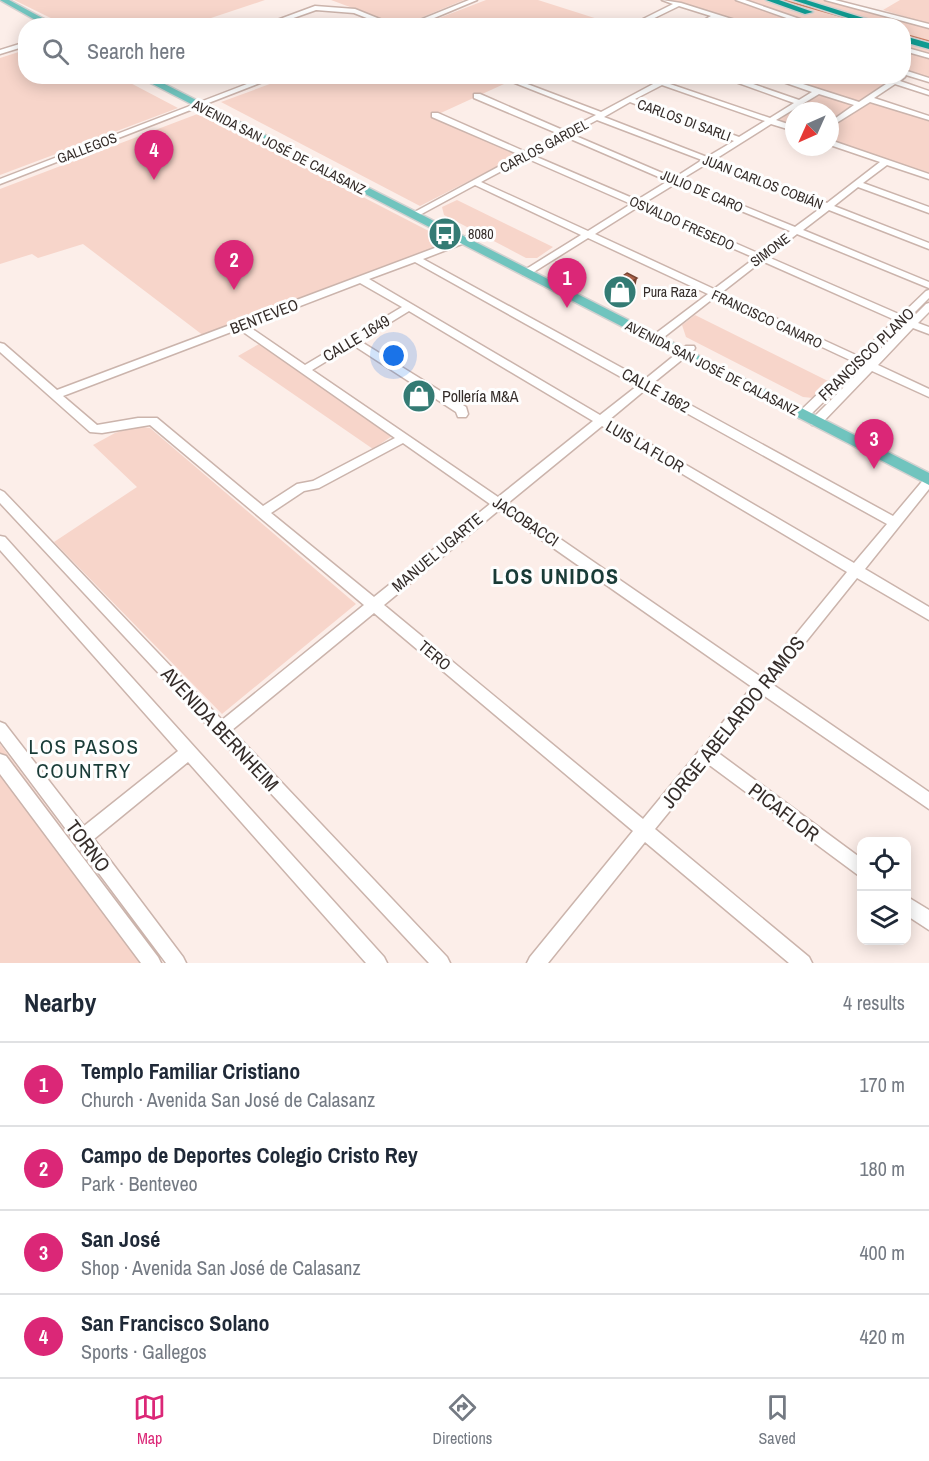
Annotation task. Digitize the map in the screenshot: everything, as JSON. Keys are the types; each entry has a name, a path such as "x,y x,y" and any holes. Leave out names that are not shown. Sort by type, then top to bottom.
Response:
{"highway":[{"path":"770,0 829,18"},
{"path":"797,0 858,18"},
{"path":"911,32 929,38"},
{"path":"911,41 929,46"}],"main road":[{"path":"1,2 28,18"},
{"path":"1,2 36,18"},
{"name":"AVENIDA SAN JOSÉ DE CALASANZ","path":"158,84 202,104 812,415 929,470"},
{"name":"AVENIDA SAN JOSÉ DE CALASANZ","path":"168,84 295,158 417,213"},
{"name":"AVENIDA SAN JOSÉ DE CALASANZ","path":"812,415 929,481"}],"street":[{"path":"428,18 474,0"},
{"path":"665,0 726,18"},
{"path":"739,0 793,18"},
{"path":"828,0 898,18"},
{"path":"649,18 679,4"},
{"path":"287,18 315,8 355,11 373,18"},
{"path":"711,18 717,15"},
{"path":"911,21 929,26"},
{"path":"0,52 18,46"},
{"path":"911,51 929,56"},
{"path":"911,76 929,80"},
{"name":"GALLEGOS","path":"0,182 254,84"},
{"name":"JUAN CARLOS COBIÁN","path":"522,84 929,246"},
{"name":"CARLOS GARDEL","path":"417,213 660,84"},
{"path":"665,84 785,126"},
{"path":"745,84 797,102"},
{"path":"793,84 860,105"},
{"path":"839,119 892,84"},
{"path":"901,84 929,93"},
{"path":"802,102 817,92"},
{"name":"JULIO DE CARO","path":"477,96 929,285"},
{"path":"869,99 929,118"},
{"name":"CARLOS DI SARLI","path":"630,100 739,140"},
{"path":"529,270 785,112"},
{"name":"OSVALDO FRESEDO","path":"435,115 929,331"},
{"path":"839,145 929,177"},
{"name":"SIMONE","path":"658,336 886,162"},
{"name":"FRANCISCO CANARO","path":"475,182 858,362 929,393"},
{"path":"857,184 929,210"},
{"name":"BENTEVEO","path":"55,395 468,239"},
{"name":"CALLE 1662","path":"416,259 895,523"},
{"name":"LUIS LA FLOR","path":"361,279 929,614"},
{"name":"FRANCISCO PLANO","path":"812,415 870,366 929,293"},
{"name":"FRANCISCO PLANO","path":"812,415 858,362 929,306"},
{"name":"CALLE 1649","path":"304,370 409,307"},
{"name":"JACOBACCI","path":"240,325 929,801"},
{"path":"352,341 462,410 462,414"},
{"name":"TERO","path":"0,346 94,429 108,430 138,420 153,421 803,963"},
{"name":"MANUEL UGARTE","path":"221,730 686,351"},
{"path":"263,512 301,487 315,485 403,438"},
{"name":"JORGE ABELARDO RAMOS","path":"536,963 929,481"},
{"name":"AVENIDA BERNHEIM","path":"0,495 441,963"},
{"path":"3,549 378,963"},
{"name":"TORNO","path":"0,729 177,963"},
{"path":"82,838 189,752"},
{"name":"PICAFLOR","path":"707,754 857,867"},
{"path":"0,761 152,963"},
{"path":"911,908 929,921"}],"shaded area":[{"path":"14,0 265,0 211,18 51,18"},
{"path":"331,0 464,0 420,18 379,18"},
{"path":"486,0 538,0 595,18 439,18"},
{"path":"665,0 828,0 898,18 727,18"},
{"path":"900,0 929,0 929,24 911,18 883,10"},
{"path":"911,21 929,26 929,80 911,74"},
{"path":"18,52 18,84 132,84 178,108 0,175 0,58"},
{"path":"270,84 504,84 432,117 520,155 420,206 221,102"},
{"path":"800,84 888,84 860,102"},
{"path":"818,94 855,105 839,116 839,102 805,102"},
{"path":"874,102 929,119 929,174 839,143 839,122 868,103"},
{"path":"200,113 450,242 204,336 83,244 38,258 32,254 0,264 0,189"},
{"path":"785,114 785,124 776,120"},
{"path":"457,200 553,247 537,258 526,258 444,215 442,207"},
{"path":"695,315 830,382 813,398 803,397 686,337 682,325"},
{"path":"259,344 392,436 373,449 238,356"},
{"path":"136,426 150,428 356,604 222,714 54,542 137,487 93,445 115,433"},
{"path":"0,744 163,963 0,963"}],"building":[{"path":"627,273 637,278 616,292 607,287"}],"waterway":[{"path":"783,0 847,18"},
{"path":"911,36 929,41"}],"place":[{"name":"San Francisco Solano","path":"154,180"},
{"name":"8080","path":"445,234"},
{"name":"Campo de Deportes Colegio Cristo Rey","path":"234,290"},
{"name":"Pura Raza","path":"620,292"},
{"name":"Templo Familiar Cristiano","path":"567,308"},
{"name":"Pollería M&A","path":"419,396"},
{"name":"San José","path":"874,469"}],"district":[{"name":"LOS UNIDOS","path":"556,576"},
{"name":"LOS PASOS COUNTRY","path":"84,759"}]}
